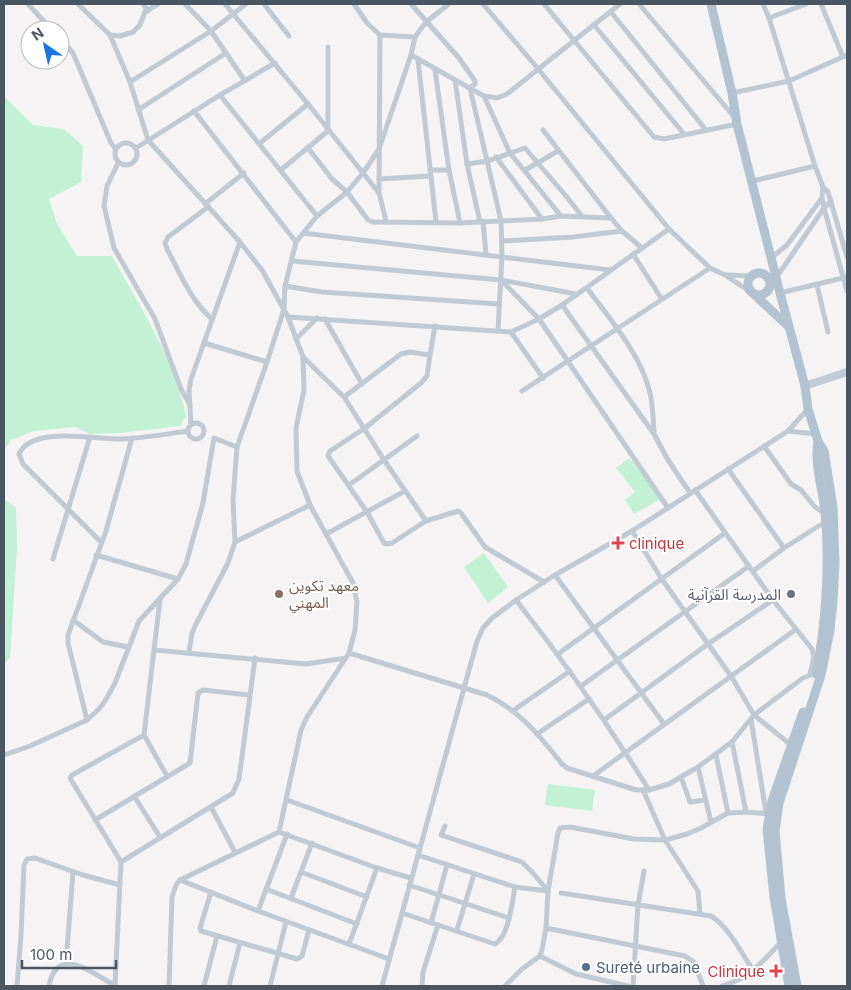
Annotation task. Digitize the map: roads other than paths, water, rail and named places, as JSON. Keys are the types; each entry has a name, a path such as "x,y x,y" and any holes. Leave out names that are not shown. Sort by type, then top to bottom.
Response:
{"main road":[{"path":"711,4 737,122 771,258 771,280 767,293 754,294"},
{"path":"771,258 754,274 748,286 788,326"},
{"path":"754,274 760,272 771,280 780,293 805,386 808,409 817,437 824,451 833,507 830,630 821,675 779,803 771,814 775,831 781,898 797,986"},
{"path":"805,386 847,372"},
{"path":"789,986 767,841 771,814 821,644 830,581 825,518 816,453 817,437"}],"street":[{"path":"28,4 43,20"},
{"path":"78,4 110,34 130,82 148,140 240,242 262,270 288,317 303,357 304,390 296,428 297,471 310,505 353,583 356,595 357,619 348,655 303,724 280,832"},
{"path":"142,4 148,10"},
{"path":"110,34 120,36 133,32 140,25 144,14 158,4"},
{"path":"185,4 211,31 245,81"},
{"path":"225,4 379,193"},
{"path":"130,82 211,31 246,4"},
{"path":"264,4 288,36"},
{"path":"354,4 367,22 380,34 415,37"},
{"path":"412,4 469,70 475,82 470,88"},
{"path":"190,653 192,633 228,563 235,542 233,500 237,447 284,309 285,286 296,242 317,216 347,192 379,149 411,55 415,37 426,22 449,4"},
{"path":"483,4 669,229 710,268 726,274 754,294"},
{"path":"544,4 654,137 664,139 737,122 638,4"},
{"path":"411,55 484,96 502,97 539,70 620,4"},
{"path":"763,4 815,166 831,201 847,257"},
{"path":"769,18 806,4"},
{"path":"732,93 789,81 845,56 821,4"},
{"path":"610,12 706,130"},
{"path":"594,25 684,134"},
{"path":"380,34 378,179 379,193 386,221"},
{"path":"282,170 328,131 328,46"},
{"path":"70,50 111,143 116,148"},
{"path":"138,110 226,53"},
{"path":"418,60 436,222"},
{"path":"136,148 275,63"},
{"path":"436,70 449,170 460,223"},
{"path":"455,80 467,164 482,222 486,254"},
{"path":"470,88 501,221 502,256 498,330"},
{"path":"220,95 317,216"},
{"path":"484,96 510,153 561,216"},
{"path":"260,143 308,104"},
{"path":"194,111 296,242"},
{"path":"542,130 622,231 642,248"},
{"path":"122,143 130,143 136,148 137,155 132,164 125,166 118,163 114,156 116,148 122,143"},
{"path":"308,148 332,179 347,192 368,220 372,222 460,223 561,216 611,218"},
{"path":"467,164 488,160 525,148 580,216"},
{"path":"525,170 558,150"},
{"path":"496,157 542,218"},
{"path":"118,163 107,186 104,206 114,248 155,319 181,389 190,405"},
{"path":"752,181 815,166"},
{"path":"378,179 449,170"},
{"path":"212,319 200,307 190,291 165,243 168,237 244,173"},
{"path":"823,187 822,198 824,208 846,278 847,291"},
{"path":"771,258 787,245 828,192"},
{"path":"771,280 793,255 824,208 831,201"},
{"path":"288,317 511,332 562,305 669,229"},
{"path":"502,241 573,237 622,231"},
{"path":"303,233 610,270"},
{"path":"188,432 191,425 190,385 240,242"},
{"path":"787,245 793,255"},
{"path":"633,254 661,298"},
{"path":"292,261 501,280 576,294"},
{"path":"522,391 661,298 710,268"},
{"path":"726,274 754,274"},
{"path":"780,293 846,278"},
{"path":"501,280 539,318 668,508"},
{"path":"816,285 828,332"},
{"path":"285,286 322,292 499,304"},
{"path":"587,288 637,360 644,375 650,393 654,434"},
{"path":"562,305 654,434 668,460 690,493"},
{"path":"296,339 317,318"},
{"path":"325,319 362,384"},
{"path":"435,326 427,376 422,383 365,428 328,453 329,459 367,512 384,543 392,543 426,521 458,511 485,547 544,582"},
{"path":"511,332 543,378"},
{"path":"204,343 267,362"},
{"path":"344,397 406,352 430,355"},
{"path":"303,357 344,397 426,521"},
{"path":"382,986 477,641 483,628 501,610 516,600 555,575 632,531 788,431 808,409"},
{"path":"188,432 191,437 197,440 204,434 204,428 201,424 191,425"},
{"path":"788,431 817,437"},
{"path":"101,542 23,464 19,454 26,445 40,439 72,435 132,438 188,432"},
{"path":"204,434 237,447"},
{"path":"349,485 417,436"},
{"path":"53,559 90,437"},
{"path":"87,720 68,643 68,635 106,531 132,438"},
{"path":"4,756 87,720 99,709 109,694 139,621 178,578 186,564 203,503 214,438"},
{"path":"580,686 685,610 784,548 825,518 801,490 791,484 764,446"},
{"path":"728,469 784,548"},
{"path":"154,650 306,664 348,655 465,688 487,695 514,710 562,764 578,772 636,790 649,790 669,784 698,768 732,742 753,717 793,685 813,673 813,651 772,600 695,490"},
{"path":"326,534 405,491"},
{"path":"235,542 310,505"},
{"path":"505,986 518,972 540,956 546,928 548,891 560,828 565,826 634,839 665,840 687,834 728,813 771,814 753,717 731,676 661,578 632,531"},
{"path":"558,654 725,533"},
{"path":"96,555 178,578"},
{"path":"555,575 664,724"},
{"path":"160,599 144,735 167,776"},
{"path":"516,600 570,671 626,752 649,790"},
{"path":"604,720 772,600"},
{"path":"73,620 104,642 128,647"},
{"path":"593,776 795,630"},
{"path":"121,862 233,793 238,784 255,658"},
{"path":"514,710 570,671"},
{"path":"95,820 190,763 198,693 200,691 249,695"},
{"path":"537,734 589,699"},
{"path":"753,717 791,745"},
{"path":"49,986 51,975 56,968 66,963 79,966 116,986 121,862 70,778 72,775 144,735"},
{"path":"732,742 746,812"},
{"path":"716,755 728,813"},
{"path":"698,768 711,822"},
{"path":"681,777 690,802 705,800"},
{"path":"643,790 665,840 698,891 700,914"},
{"path":"134,796 160,837"},
{"path":"287,800 420,848"},
{"path":"211,807 235,852"},
{"path":"445,826 441,835 522,862 548,891"},
{"path":"169,986 172,897 176,885 180,880 235,852 280,832 411,878"},
{"path":"258,911 287,834"},
{"path":"291,898 312,843"},
{"path":"418,855 516,887 548,891"},
{"path":"17,986 25,861 27,859 35,858 74,872 120,885"},
{"path":"431,923 448,866"},
{"path":"349,944 378,868"},
{"path":"633,986 638,905 644,871"},
{"path":"66,963 74,872"},
{"path":"301,872 367,897"},
{"path":"457,930 474,874"},
{"path":"180,880 286,922 389,959"},
{"path":"409,885 509,918"},
{"path":"402,913 496,944 502,938 516,887"},
{"path":"266,889 357,924"},
{"path":"211,892 201,931 297,959 300,958 309,930"},
{"path":"561,893 711,916 718,920 753,970"},
{"path":"270,986 286,922"},
{"path":"422,986 423,972 438,924"},
{"path":"546,928 635,945 691,959 698,969 703,986"},
{"path":"204,986 217,936"},
{"path":"722,986 738,984 781,942"},
{"path":"229,986 240,943"},
{"path":"540,956 576,974 628,986"}],"place":[{"name":"clinique","path":"618,543"},
{"name":"معهد تكوين المهني","path":"279,594"},
{"name":"المدرسة القرآنية","path":"791,594"},
{"name":"Sureté urbaine","path":"586,967"},
{"name":"Clinique","path":"776,971"}]}
